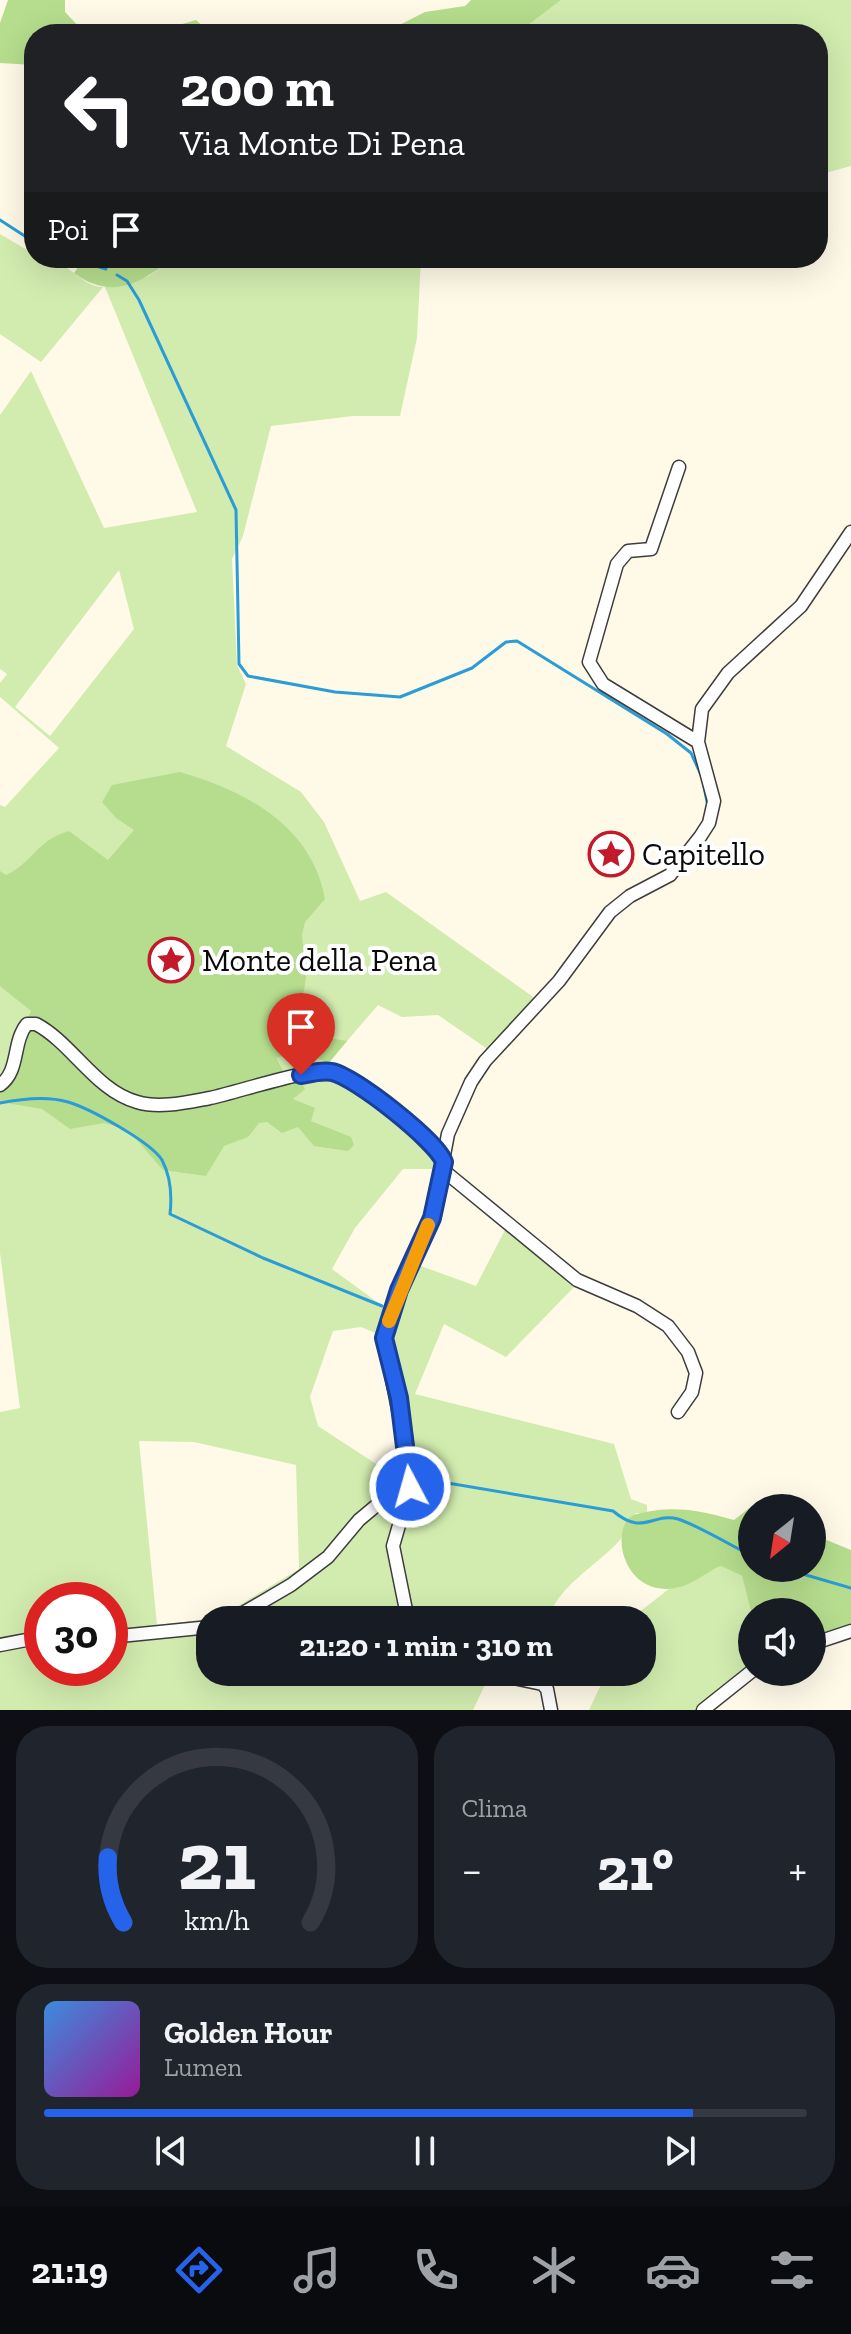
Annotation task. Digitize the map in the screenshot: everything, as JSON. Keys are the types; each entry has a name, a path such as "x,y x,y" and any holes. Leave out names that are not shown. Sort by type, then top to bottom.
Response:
{"street":[{"path":"679,467 651,549 628,551 617,564 589,662 603,684 698,742"},
{"path":"405,1606 393,1546 410,1487 399,1398 384,1338 399,1290 432,1218 443,1170 442,1155 471,1082 485,1061 559,981 610,912 630,896 670,875 700,837 713,812 714,801 698,742 698,725 710,695 801,606 851,532"},
{"path":"0,1085 12,1072 23,1030 27,1024 36,1024 104,1082 138,1103 172,1104 199,1100 301,1075 332,1071 358,1084 442,1155"},
{"path":"443,1170 577,1280 637,1306 668,1326 688,1352 696,1373 692,1392 678,1412"},
{"path":"255,1606 291,1585 328,1557 359,1520 402,1484 408,1469"},
{"path":"128,1635 196,1628"},
{"path":"826,1639 851,1631"},
{"path":"0,1645 24,1640"},
{"path":"703,1710 738,1682"},
{"path":"544,1686 551,1710"}],"green space":[{"path":"8,0 65,0 65,12 76,24 24,24 24,64 0,63 0,23"},
{"path":"471,0 561,0 529,24 402,24 425,12 465,6"},
{"path":"561,0 851,0 851,166 828,172 828,24 531,23"},
{"path":"0,234 24,248 24,268 67,268 87,282 103,287 41,362 0,334"},
{"path":"78,268 159,268 137,281 113,287 101,286 74,273"},
{"path":"160,268 420,268 417,338 400,416 353,416 271,426 243,536 232,559 237,665 246,684 226,746 301,792 324,822 360,901 386,892 536,999 489,1050 438,1015 402,1017 378,1005 328,1063 450,1149 447,1169 403,1169 355,1228 332,1269 391,1312 410,1262 476,1286 506,1228 578,1283 506,1357 444,1324 415,1394 614,1444 631,1499 647,1505 647,1514 636,1513 620,1540 569,1587 554,1606 238,1606 299,1569 296,1465 194,1442 139,1441 157,1625 196,1620 196,1686 484,1686 473,1710 0,1710 0,1412 20,1408 0,1253 0,805 5,807 59,748 0,697 0,683 7,674 0,669 0,415 31,371 104,528 197,512 105,287 149,276","holes":["119,570 134,629 50,736 15,707","361,1327 380,1335 377,1346 404,1466 399,1479 318,1426 310,1397 333,1331"]},
{"path":"180,772 229,790 272,815 291,832 318,873 325,899 305,922 302,935 306,978 300,1027 309,1035 347,1041 328,1064 303,1054 276,1058 291,1085 301,1081 305,1089 293,1099 315,1108 311,1121 351,1137 354,1145 348,1151 314,1146 298,1127 282,1133 267,1122 259,1123 248,1137 224,1146 206,1176 163,1170 128,1130 104,1123 70,1129 42,1109 0,1102 0,1090 21,1057 21,1032 31,1011 0,986 0,871 6,875 15,870 49,840 69,831 108,860 134,830 116,818 102,802 112,785"},
{"path":"686,1510 734,1520 738,1517 738,1574 721,1566 681,1587 657,1588 642,1582 631,1571 624,1557 623,1530 628,1519 637,1514"},
{"path":"826,1540 851,1550 851,1624 826,1633 826,1598 748,1598 744,1582 826,1582"},
{"path":"721,1566 738,1574 738,1582 744,1582 748,1598 738,1598 738,1674 705,1710 589,1710 600,1686 656,1686 656,1606 647,1606 670,1588 678,1588"}],"waterway":[{"path":"0,220 24,236"},
{"path":"117,275 127,281 139,300 236,510 239,664 248,676 335,692 400,697 472,668 506,642 517,641 667,734 691,753 701,775"},
{"path":"704,786 707,802"},
{"path":"0,1103 60,1100 104,1118 146,1144 162,1160 170,1187 170,1214 263,1258 382,1306"},
{"path":"390,1341 397,1316"},
{"path":"399,1383 408,1409 418,1478 613,1511 633,1522 678,1519 738,1549"},
{"path":"826,1581 851,1588"}],"slow traffic":[{"path":"389,1321 399,1290 428,1225"}],"place":[{"name":"Capitello","path":"611,854"},
{"name":"Monte della Pena","path":"171,960"}],"route":[{"path":"301,1075 332,1071 358,1084 418,1133 442,1155 444,1162 432,1218 399,1290 384,1338 388,1365 399,1398 410,1487"}]}
